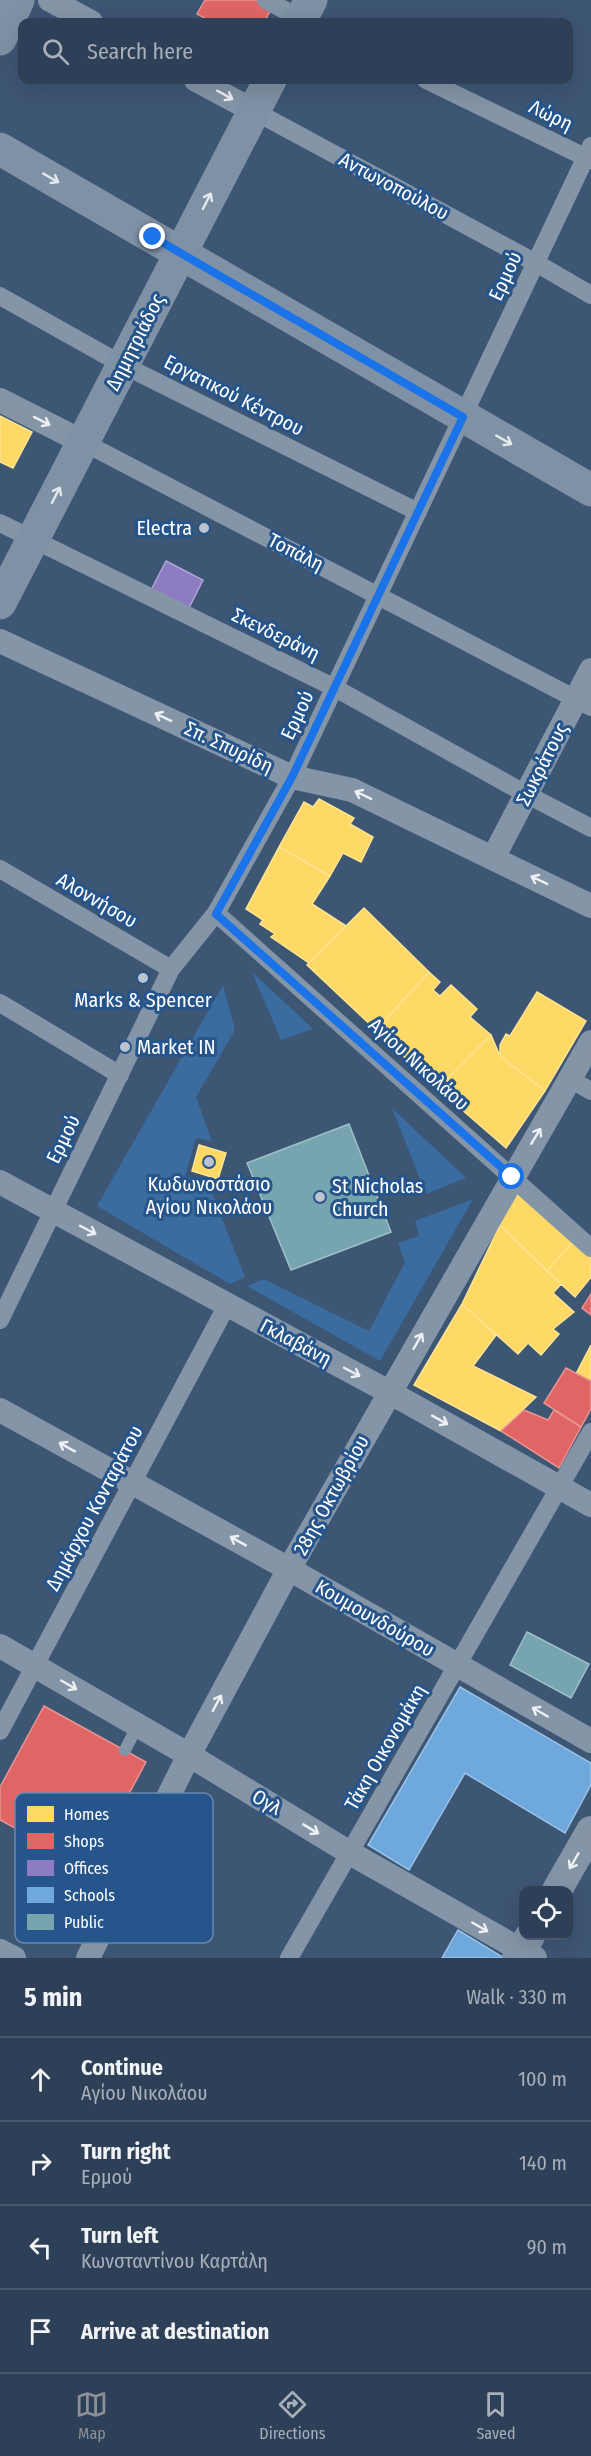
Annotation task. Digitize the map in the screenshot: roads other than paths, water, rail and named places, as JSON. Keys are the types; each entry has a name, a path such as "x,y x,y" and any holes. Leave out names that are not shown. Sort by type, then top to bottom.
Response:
{"main road":[{"path":"0,39 18,0"},
{"name":"Δημητριάδος","path":"0,603 268,84"},
{"path":"0,149 591,490"}],"street":[{"path":"50,0 84,18"},
{"path":"266,0 305,16"},
{"name":"Αντωνοπούλου","path":"203,84 536,263 591,295"},
{"name":"Λώρη","path":"435,84 589,154"},
{"name":"Ερμού","path":"0,1320 171,969 216,914 292,777 589,154"},
{"name":"Εργατικού Κέντρου","path":"0,296 123,365 418,512"},
{"name":"Τοπάλη","path":"0,400 583,703"},
{"name":"Σκενδεράνη","path":"0,523 335,688 591,828"},
{"name":"Σπ. Σπυρίδη","path":"0,641 292,777 352,790 591,906"},
{"name":"Σωκράτους","path":"493,858 526,794 583,703 591,670"},
{"name":"Αλοννήσου","path":"0,869 171,969"},
{"name":"Αγίου Νικολάου","path":"216,914 591,1248"},
{"path":"0,1003 120,1075"},
{"name":"28ης Οκτωβρίου","path":"170,1793 289,1569 591,1042"},
{"path":"570,1079 591,1091"},
{"name":"Γκλαβάνη","path":"0,1182 389,1392 591,1505"},
{"name":"Δημάρχου Κονταράτου","path":"0,1731 227,1305"},
{"name":"Κουμουνδούρου","path":"0,1410 289,1569 591,1741"},
{"name":"Τάκη Οικονομάκη","path":"288,1958 591,1432"},
{"name":"Ογλ","path":"0,1646 189,1755 350,1853 526,1950"},
{"path":"558,1886 591,1831"},
{"name":"28ης Οκτωβρίου","path":"88,1958 95,1943"},
{"path":"0,1951 14,1958"}],"lane":[{"path":"125,1750 138,1725"}],"place":[{"name":"Electra","path":"204,528"},
{"name":"Marks & Spencer","path":"143,978"},
{"name":"Market IN","path":"125,1047"},
{"name":"Κωδωνοστάσιο Αγίου Νικολάου","path":"209,1162"},
{"name":"St Nicholas Church","path":"320,1197"}]}
